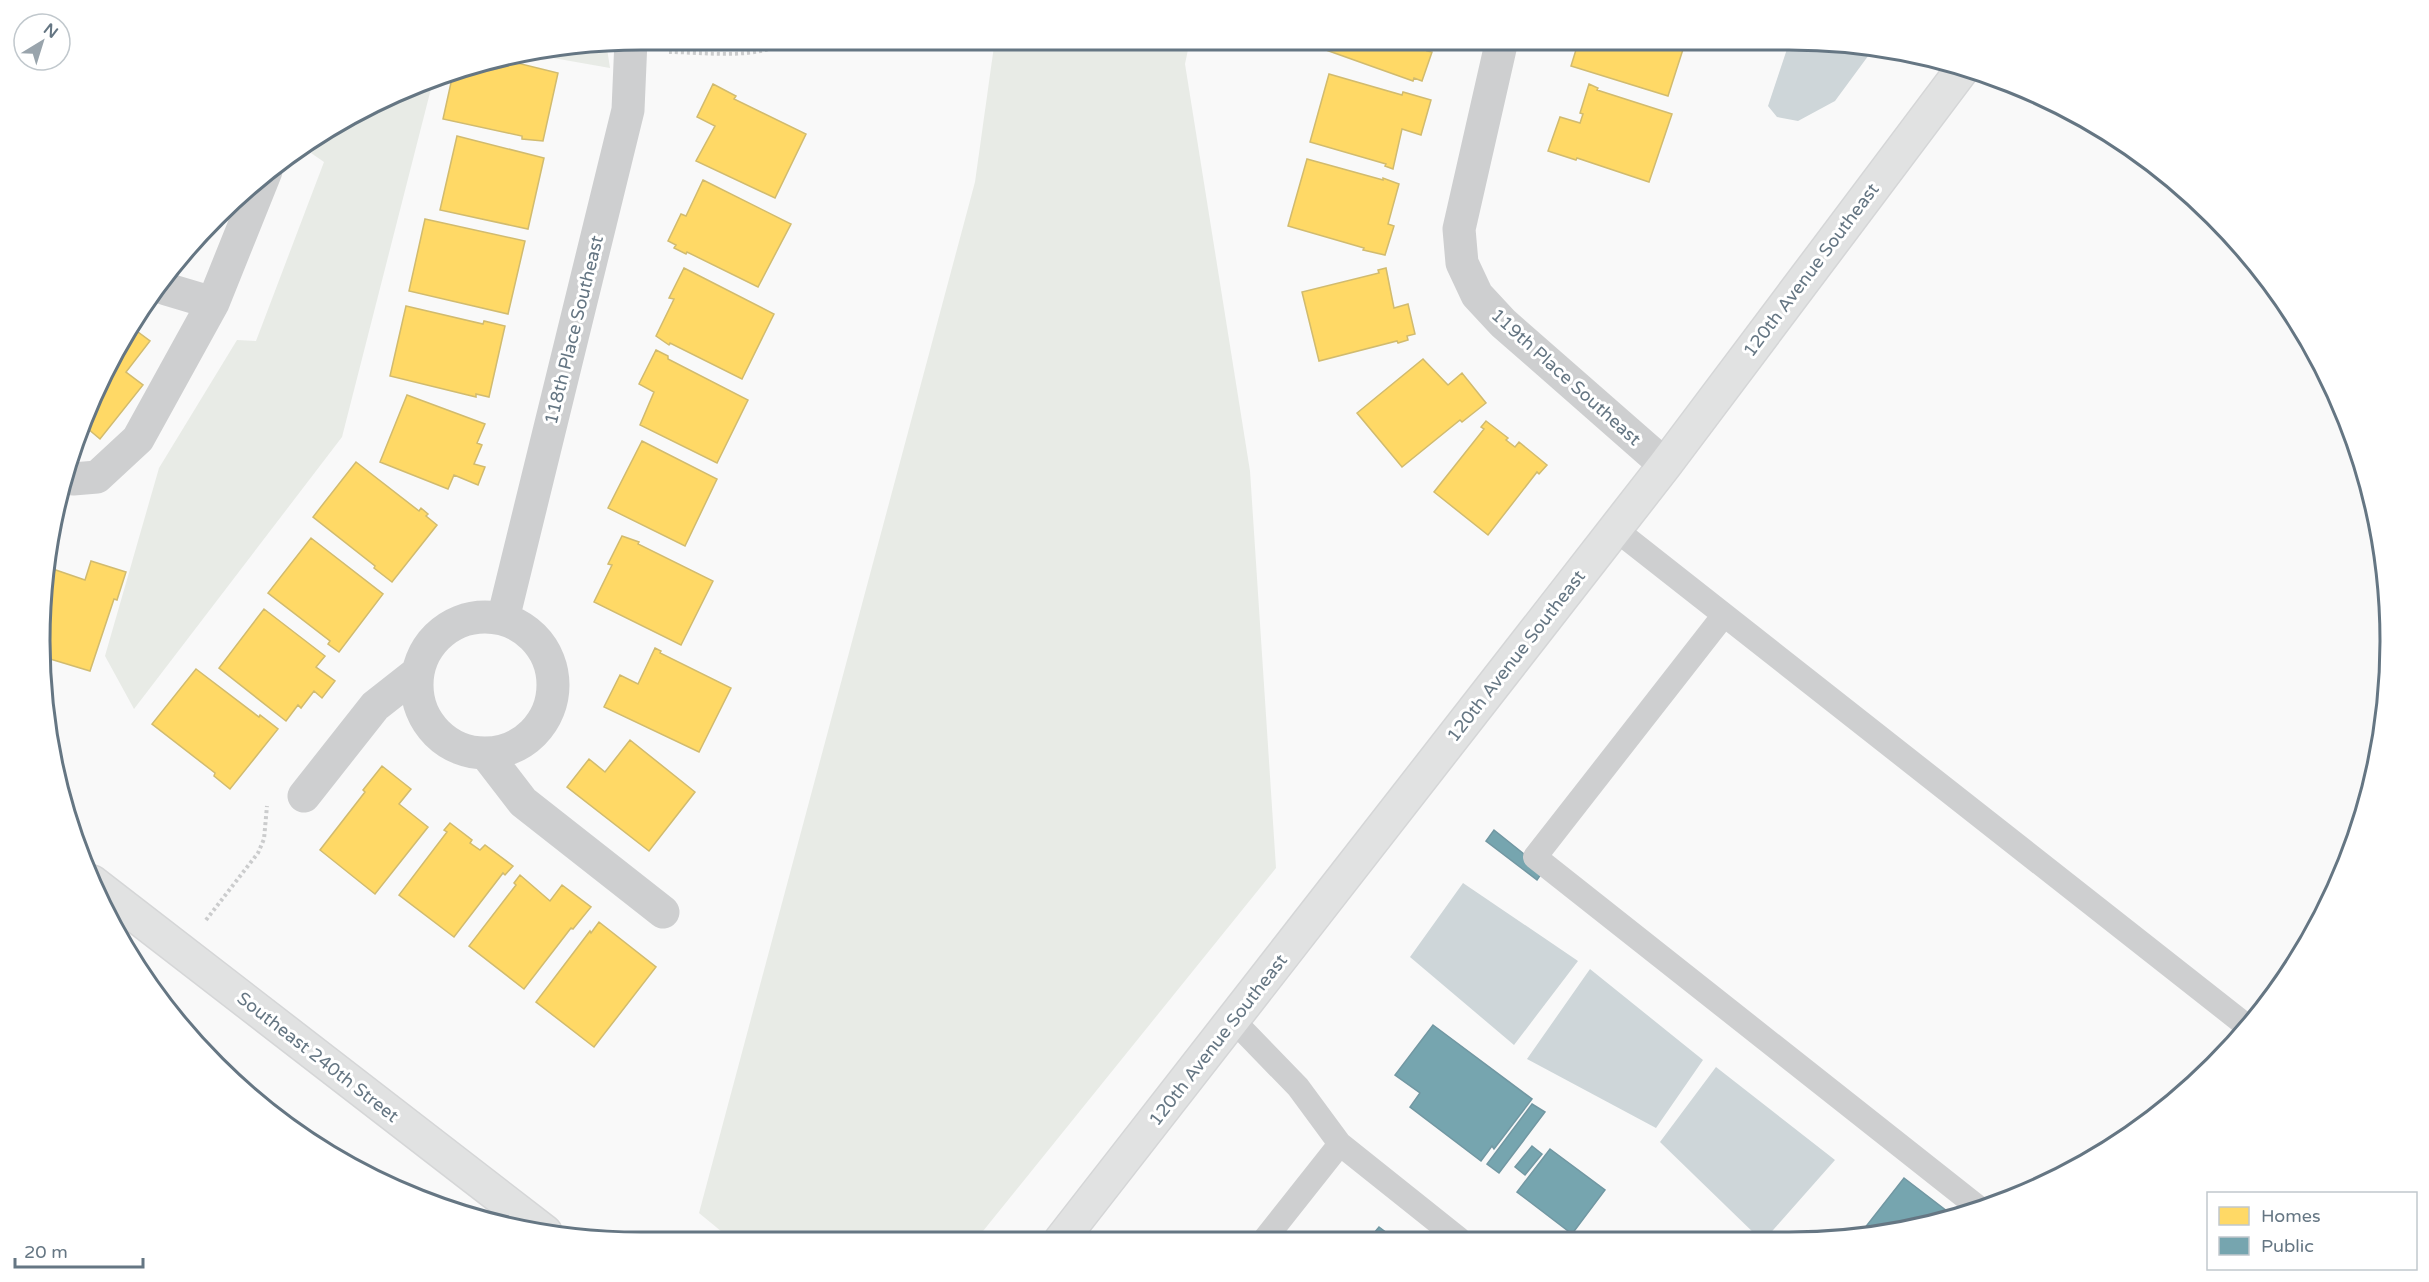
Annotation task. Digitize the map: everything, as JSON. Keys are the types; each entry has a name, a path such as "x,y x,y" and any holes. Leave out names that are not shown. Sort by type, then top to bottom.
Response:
{"street":[{"name":"118th Place Southeast","path":"503,619 628,110 632,50"},
{"name":"119th Place Southeast","path":"1501,50 1459,229 1462,263 1477,294 1503,323 1665,465"},
{"name":"120th Avenue Southeast","path":"1067,1232 1665,465 1958,75"},
{"path":"73,479 98,477 138,439 213,303 258,190"},
{"path":"166,289 213,303"},
{"path":"480,616 503,619 523,627 539,642 550,661 555,682 552,704 543,724 528,739 508,750 486,754 467,751 448,743 433,729 422,713 417,693 417,673 425,651 439,633 458,622 480,616"},
{"path":"304,796 375,706 417,673"},
{"path":"486,754 523,802 663,912"},
{"name":"Southeast 240th Street","path":"106,893 532,1222"}],"lane":[{"path":"1615,529 2241,1021"},
{"path":"1724,615 1535,857 1972,1203"},
{"path":"1233,1020 1298,1087 1340,1144 1450,1232"},
{"path":"1270,1232 1340,1144"}],"path":[{"path":"701,50 752,53 764,50"},
{"path":"182,952 258,853 264,839 267,803"}],"shaded area":[{"path":"993,50 1188,50 1185,64 1250,471 1276,868 982,1232 722,1232 699,1213 975,182"},
{"path":"1787,50 1868,56 1835,101 1798,121 1777,117 1768,106"},
{"path":"607,51 610,68 549,57"},
{"path":"431,89 342,437 134,709 105,656 159,468 237,340 256,341 324,162 311,153 323,142 379,110"},
{"path":"1463,883 1578,961 1514,1045 1410,957"},
{"path":"1590,969 1703,1060 1656,1128 1527,1059"},
{"path":"1716,1067 1835,1160 1771,1232 1753,1232 1660,1142"}],"building: Homes":[{"path":"1326,50 1427,50 1432,52 1422,81 1414,78 1413,81"},
{"path":"1576,50 1683,50 1668,96 1571,66"},
{"path":"517,63 558,73 543,141 522,139 522,136 443,119 451,81"},
{"path":"1329,74 1402,95 1403,92 1431,100 1421,135 1402,129 1393,169 1385,166 1386,164 1310,142"},
{"path":"713,84 736,96 734,99 806,134 775,198 696,161 715,126 697,117"},
{"path":"1589,84 1598,88 1597,90 1672,114 1649,182 1577,158 1576,160 1548,151 1560,117 1580,123 1583,114 1580,113"},
{"path":"457,136 544,158 528,229 440,210"},
{"path":"1307,159 1399,184 1388,224 1394,226 1385,255 1288,226"},
{"path":"703,180 791,224 758,287 687,252 686,254 674,248 676,245 668,241 681,214 686,216"},
{"path":"425,219 525,241 508,314 409,291"},
{"path":"684,268 774,314 742,379 670,343 669,345 656,336 674,299 669,298"},
{"path":"1386,268 1394,308 1408,304 1415,334 1407,336 1408,340 1398,343 1397,341 1319,361 1302,292 1379,273 1378,270"},
{"path":"406,306 483,324 484,321 505,326 489,397 476,394 476,397 390,376"},
{"path":"137,331 150,341 126,372 143,385 100,439 89,430 110,379"},
{"path":"656,350 668,356 668,359 748,400 717,463 640,425 654,392 639,384"},
{"path":"1423,359 1448,385 1462,373 1486,403 1462,422 1460,420 1402,467 1357,413"},
{"path":"407,395 485,424 477,443 482,445 474,464 485,467 478,485 454,475 448,489 380,462"},
{"path":"1486,421 1508,438 1506,440 1515,447 1519,442 1547,465 1539,474 1537,472 1488,535 1434,492 1484,429 1481,427"},
{"path":"642,441 717,479 685,546 608,508"},
{"path":"356,462 419,511 421,508 428,514 426,516 437,525 392,582 313,517"},
{"path":"622,536 639,542 638,544 713,581 681,645 594,602 612,565 608,564"},
{"path":"311,538 383,594 339,652 328,644 330,641 268,593"},
{"path":"91,561 126,572 117,600 114,599 90,671 50,659 51,602 54,570 85,580"},
{"path":"264,609 325,656 316,667 335,681 322,698 314,691 301,708 298,705 286,721 219,668"},
{"path":"655,648 661,651 660,653 731,688 699,752 604,707 620,675 638,684"},
{"path":"196,669 278,729 230,789 214,776 215,773 152,724"},
{"path":"630,740 695,792 649,851 567,787 589,759 605,772"},
{"path":"382,766 411,789 399,804 428,827 375,894 320,850"},
{"path":"450,823 472,840 470,843 480,850 485,845 513,866 505,875 503,873 454,937 399,895 447,832 444,830"},
{"path":"520,875 550,901 562,885 591,907 573,929 571,928 524,989 469,946 516,885 514,883"},
{"path":"599,922 656,967 594,1047 536,1002"}],"building: Public":[{"path":"1494,830 1544,870 1537,880 1486,841"},
{"path":"1433,1025 1532,1099 1494,1149 1492,1146 1481,1161 1410,1107 1420,1093 1395,1075"},
{"path":"1532,1104 1545,1112 1499,1173 1487,1164"},
{"path":"1532,1146 1542,1154 1525,1175 1515,1167"},
{"path":"1550,1149 1605,1190 1574,1232 1569,1232 1517,1192"},
{"path":"1904,1178 1946,1210 1903,1221 1866,1227"},
{"path":"1379,1227 1386,1232 1375,1232"}]}
